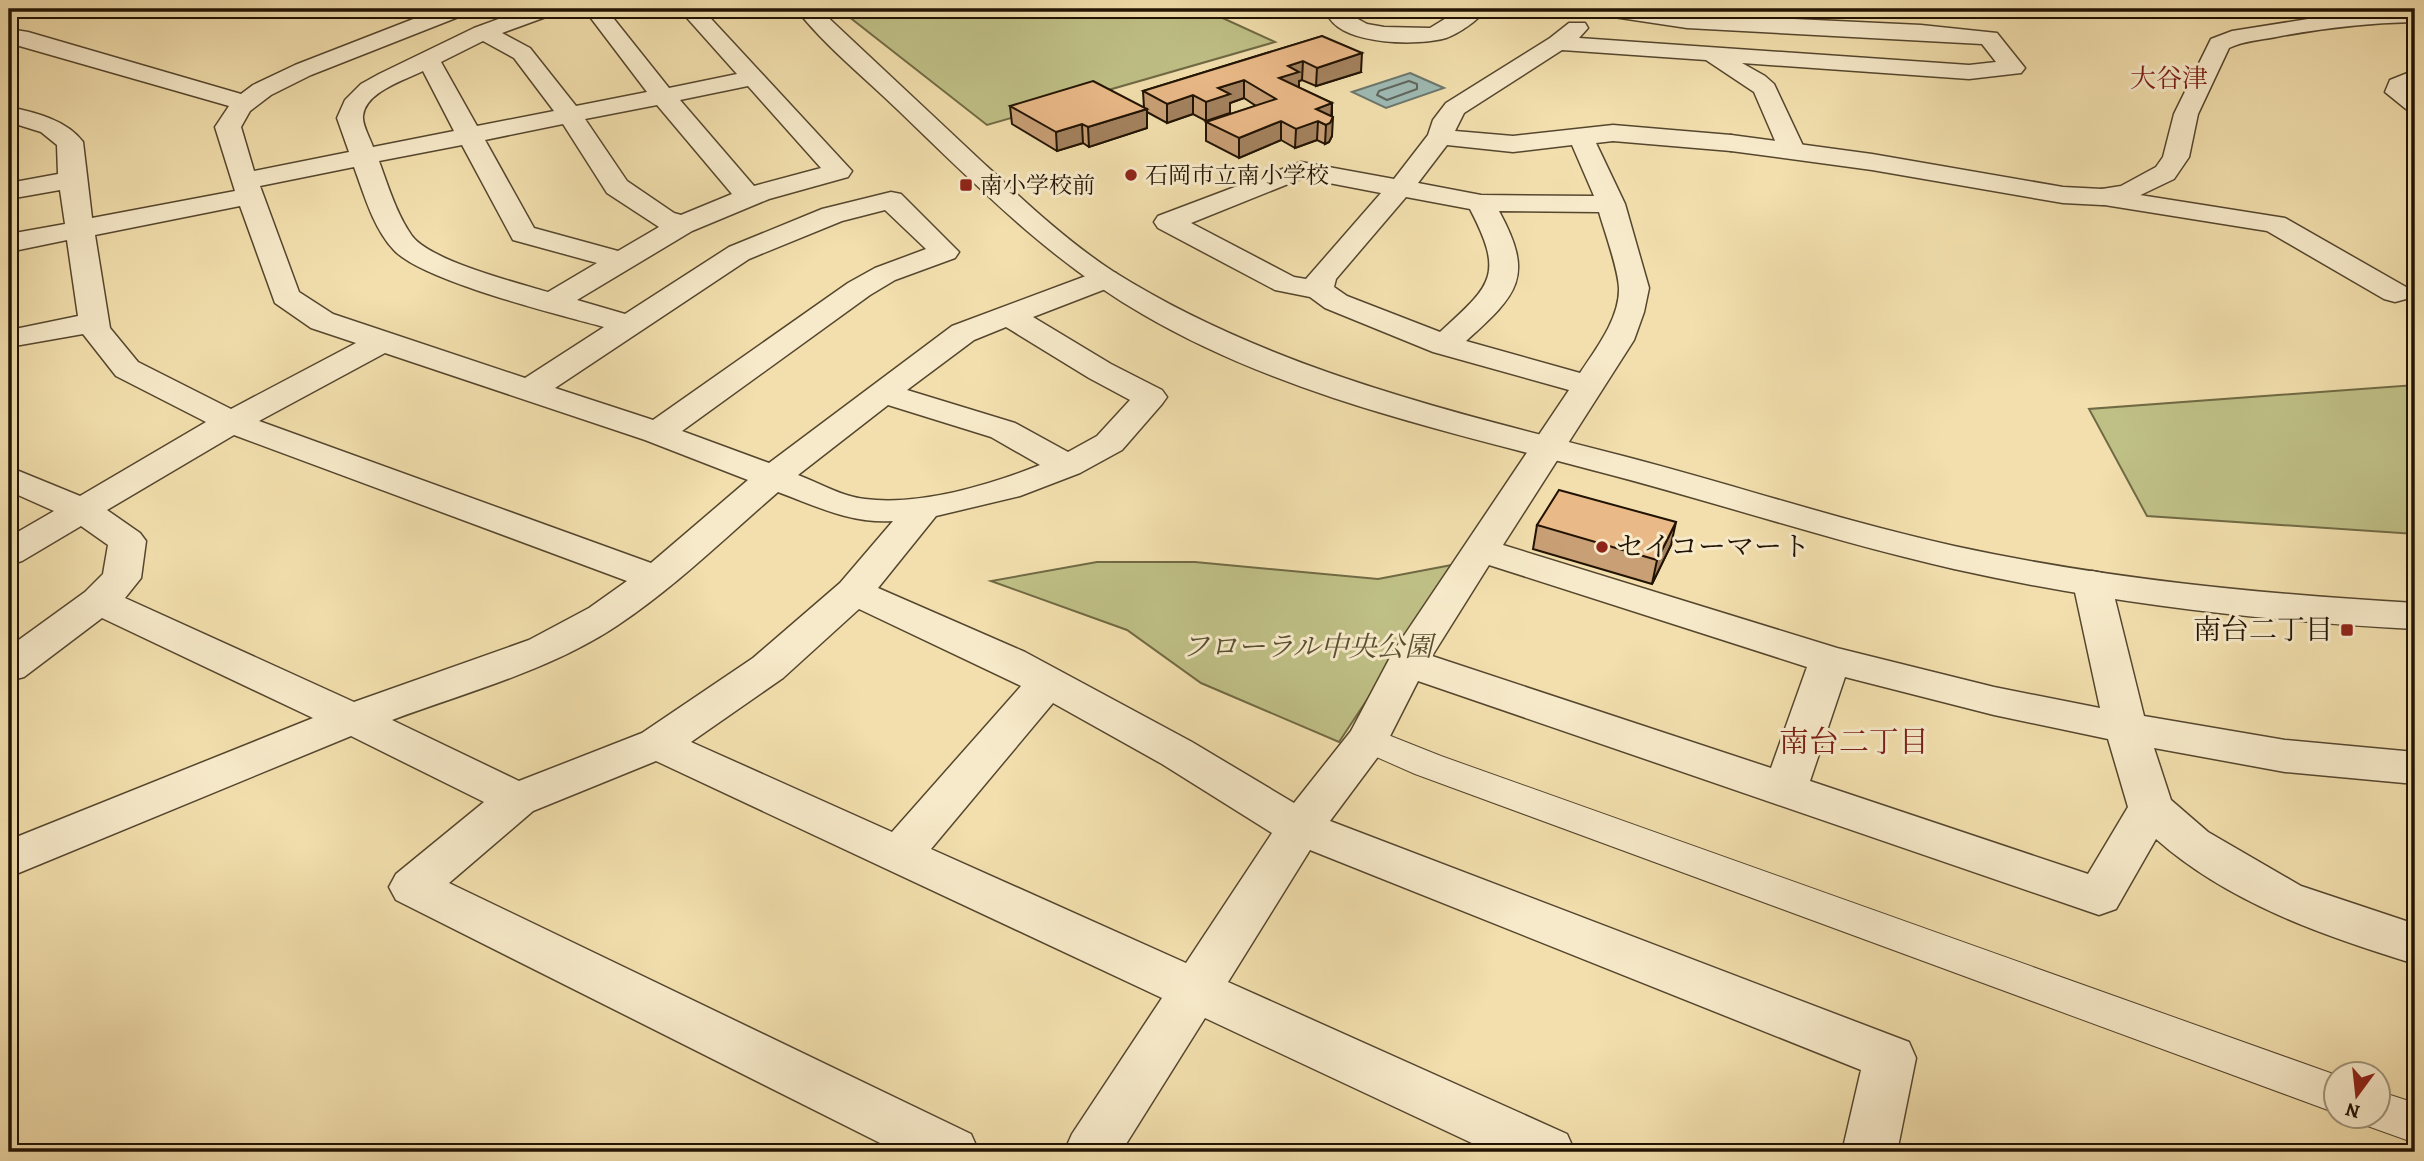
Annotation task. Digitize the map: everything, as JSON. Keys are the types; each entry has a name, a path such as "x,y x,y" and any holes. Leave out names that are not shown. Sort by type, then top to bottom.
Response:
{"street":[{"path":"458,9 303,70 262,90 246,103 228,127 286,297 322,321 657,433 858,510 888,512 924,507 1028,484 1111,443 1150,397 1100,371 1008,316"},
{"path":"303,70 356,81 429,61 482,33 547,9"},
{"path":"596,9 663,96 749,197"},
{"path":"553,302 682,225 749,197 839,171 690,9"},
{"path":"807,9 1043,232 1105,279 1176,319 1260,358 1415,410 1890,542 2092,583 2242,603 2415,616"},
{"path":"1353,9 1341,19 1361,30 1405,36 1442,32 1475,9"},
{"path":"1319,290 1321,277 1401,187 1440,136 1446,120 1455,108 1558,43 1600,9"},
{"path":"1558,43 1969,72 2013,68 1989,38 1607,9"},
{"path":"1695,15 1682,30 1686,38 1696,48 1757,81 1765,89 1792,150"},
{"path":"2102,197 2129,193 2165,173 2176,157 2186,114 2219,44 2232,38 2292,27 2371,16 2415,15"},
{"path":"482,33 522,52 570,115 617,187 664,219 682,225"},
{"path":"9,36 246,103"},
{"path":"429,61 523,234 621,261"},
{"path":"2415,77 2399,85 2397,92 2415,104"},
{"path":"9,243 80,229 365,157 752,78"},
{"path":"356,81 350,118 394,230 406,248 442,267 629,325"},
{"path":"9,114 50,127 70,142 72,180 95,329 127,369 230,422 656,578"},
{"path":"1440,136 1513,144 1613,132 1731,143 1792,150 2009,187 2063,195 2102,197 2275,224 2395,293"},
{"path":"1091,1152 1300,828 1368,739 1407,662 1618,340 1629,312 1634,288 1611,204 1580,135"},
{"path":"1588,385 1444,345 1336,302 1319,290 1286,284 1168,222 1301,170 1481,203 1611,204"},
{"path":"9,191 72,180"},
{"path":"529,390 740,253 832,215 891,200 945,252 885,274 859,289 657,433"},
{"path":"1444,345 1500,290 1506,271 1503,249 1481,203"},
{"path":"713,211 774,237"},
{"path":"9,859 352,719 543,649 603,617 656,578 772,478 963,333 1105,279"},
{"path":"9,337 13,339 94,322"},
{"path":"9,553 230,422 383,341"},
{"path":"883,393 1003,430 1068,466"},
{"path":"9,478 83,510 127,541 122,578 99,601 9,667"},
{"path":"924,507 854,592 768,668 657,744 517,799 413,887 952,1152"},
{"path":"1480,550 1830,660 1994,701 2126,729 2285,755 2415,768"},
{"path":"2092,583 2126,729 2151,808 2192,844 2284,899 2415,944"},
{"path":"854,592 1011,662 1177,753 1300,828 1890,1058 1870,1152"},
{"path":"99,601 517,799"},
{"path":"1785,790 1830,660"},
{"path":"1407,662 2099,896 2151,808"},
{"path":"900,855 1047,683"},
{"path":"1368,739 1428,765 2322,1089"},
{"path":"657,744 1548,1152"},
{"path":"2392,1115 2415,1123"}],"green space":[{"path":"839,9 1225,9 1216,15 1275,42 987,125"},
{"path":"2415,385 2415,534 2147,516 2089,409"},
{"name":"フローラル中央公園","path":"1097,562 1195,562 1378,579 1457,564 1339,742 1201,683 1127,630 991,581"}],"water":[{"path":"1410,73 1444,88 1386,108 1352,92"}],"building":[{"path":"1322,36 1362,53 1317,68 1303,61 1288,66 1299,72 1279,78 1332,103 1316,109 1333,117 1326,125 1318,121 1296,129 1281,121 1239,138 1206,122 1276,99 1244,80 1218,88 1230,94 1206,102 1193,95 1167,104 1143,91"},
{"path":"1093,81 1147,109 1088,127 1082,124 1056,132 1010,106"},
{"path":"1559,490 1676,522 1657,560 1537,525"}],"place":[{"name":"石岡市立南小学校","path":"1131,175"},
{"name":"南小学校前","path":"966,185"},
{"name":"セイコーマート","path":"1602,547"},
{"name":"南台二丁目","path":"2347,630"}],"district":[{"name":"大谷津","path":"2169,78"},
{"name":"南台二丁目","path":"1854,742"}]}
